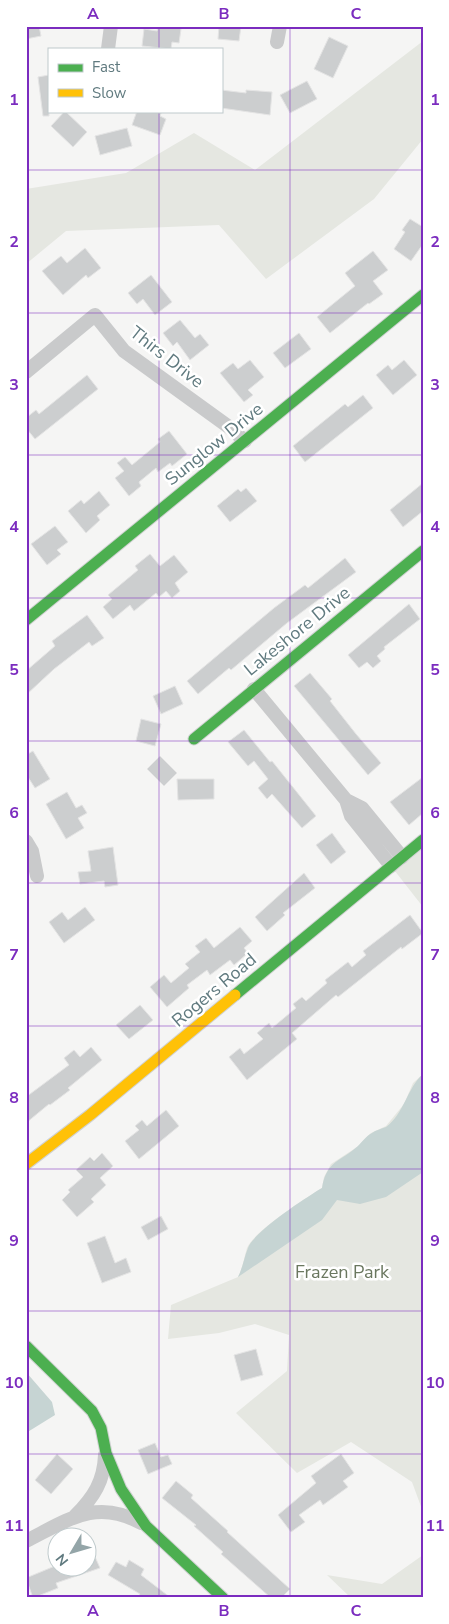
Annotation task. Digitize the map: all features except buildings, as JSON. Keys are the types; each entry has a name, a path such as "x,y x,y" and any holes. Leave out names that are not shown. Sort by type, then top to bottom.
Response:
{"street":[{"path":"108,48 111,26"},
{"path":"277,42 280,26"},
{"name":"Sunglow Drive","path":"26,620 423,295"},
{"name":"Thirs Drive","path":"26,372 95,315 124,351 229,427 245,441"},
{"name":"Lakeshore Drive","path":"194,738 423,551"},
{"path":"254,689 346,800 351,816 390,866"},
{"path":"346,800 362,808 402,857"},
{"name":"Rogers Road","path":"26,1164 90,1115 423,840"},
{"path":"26,841 32,850 37,876"},
{"path":"26,1346 92,1411 101,1428 106,1453 124,1495 146,1526 223,1598"},
{"path":"74,1516 88,1503 100,1484 106,1453"},
{"path":"26,1541 74,1516 90,1512 125,1514 146,1526"}],"green space":[{"path":"423,41 423,139 374,199 266,279 219,225 66,231 26,264 26,189 126,173 194,133 255,170"},
{"path":"423,840 423,907 391,866"},
{"name":"Frazen Park","path":"423,1074 423,1512 412,1482 351,1442 297,1473 236,1413 287,1371 289,1335 255,1324 219,1333 168,1339 171,1305 238,1277 251,1241 281,1215 322,1188 324,1177 331,1164 357,1147 371,1133 386,1126 404,1104 413,1083"},
{"path":"423,1555 423,1598 351,1598 327,1575 382,1584"}],"shaded area":[{"path":"423,1074 423,1172 386,1197 360,1204 337,1200 322,1220 238,1277 252,1241 281,1215 322,1188 327,1172 335,1163 358,1146 370,1134 386,1127 392,1122 413,1086"},
{"path":"26,1372 52,1402 55,1415 26,1433"}],"traffic: fast":[{"path":"26,620 423,295"},
{"path":"194,739 423,551"},
{"path":"235,995 423,840"},
{"path":"26,1346 92,1411 101,1428 106,1453 121,1489 146,1526 223,1598"}],"traffic: slow":[{"path":"26,1164 90,1115 235,995"}]}
